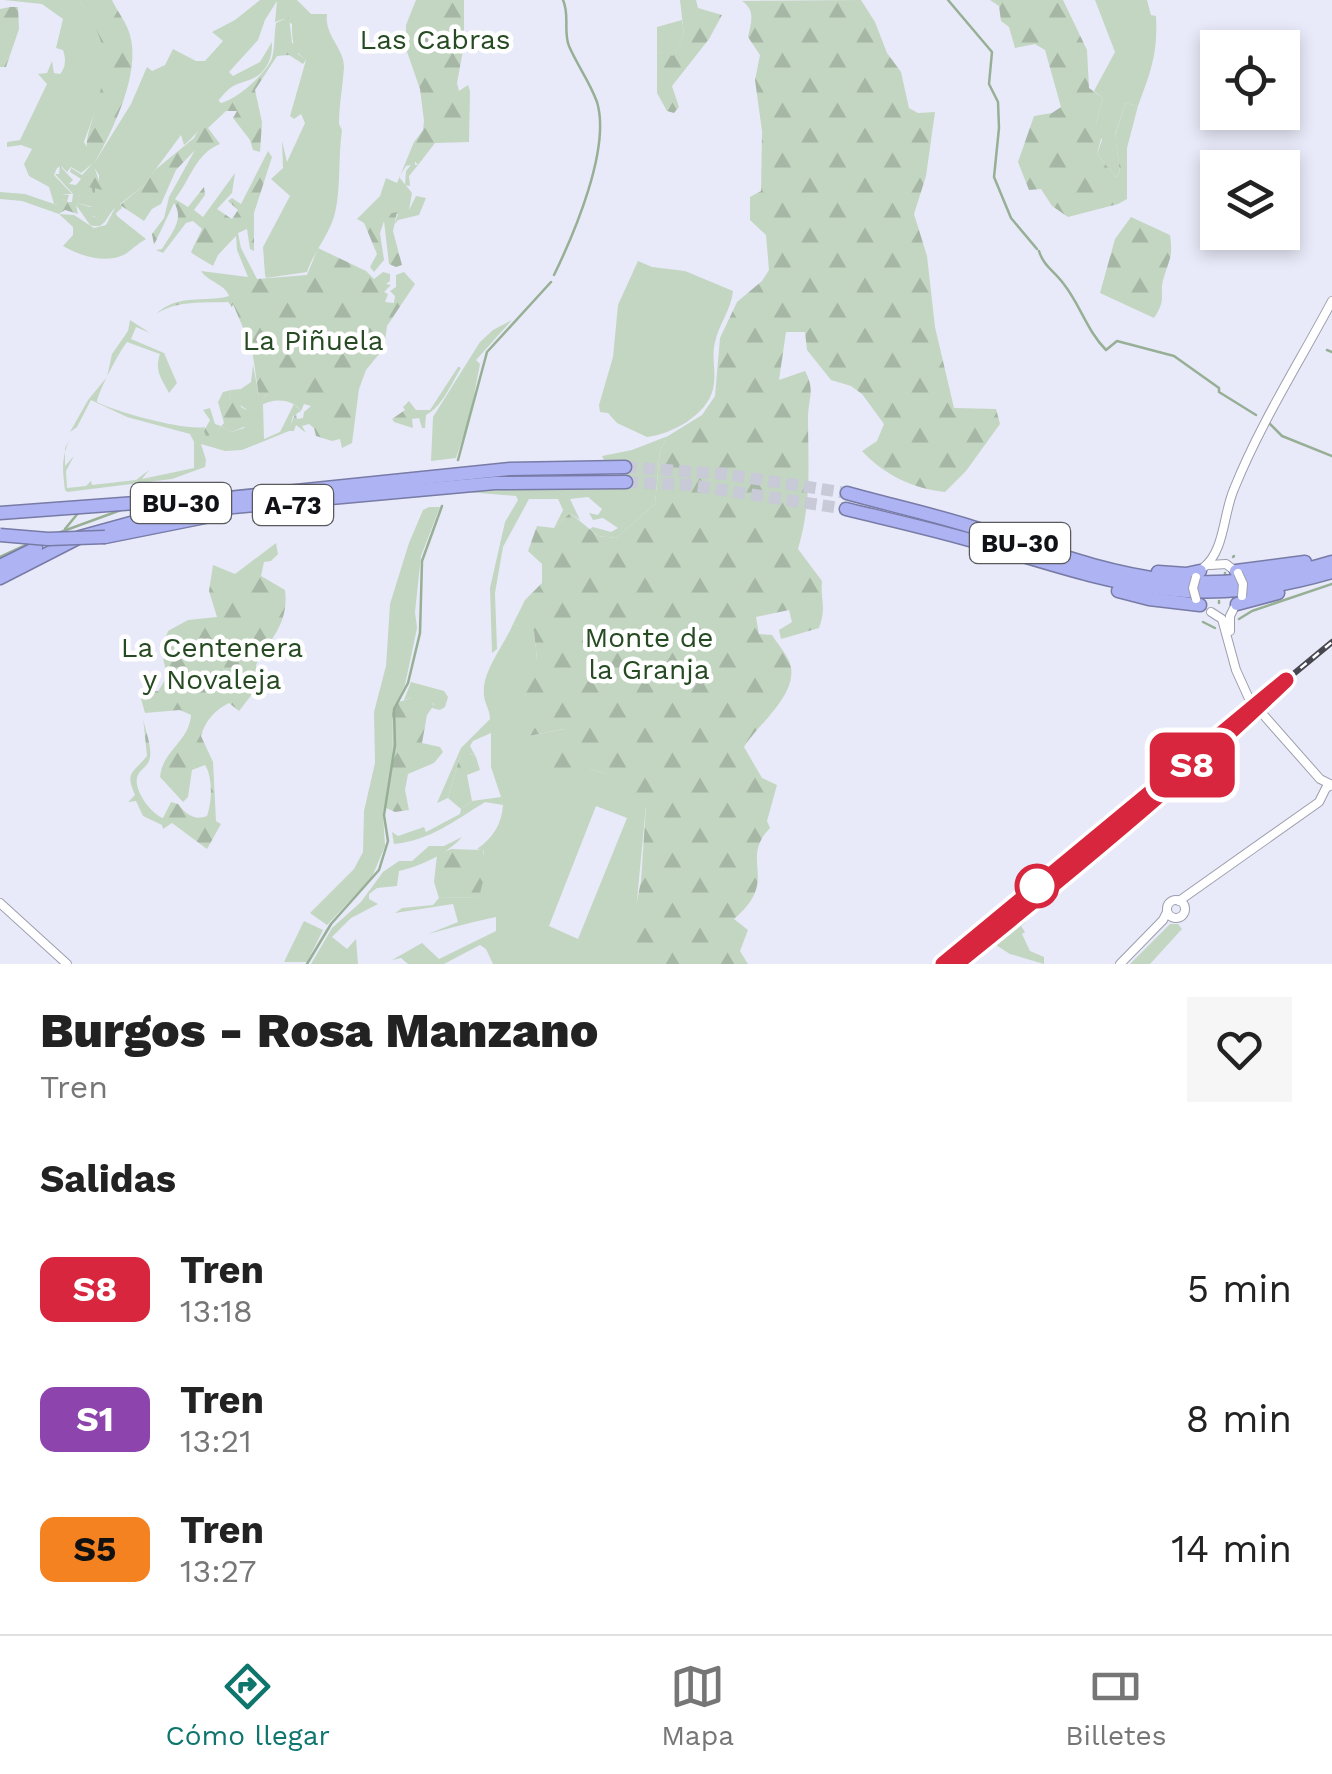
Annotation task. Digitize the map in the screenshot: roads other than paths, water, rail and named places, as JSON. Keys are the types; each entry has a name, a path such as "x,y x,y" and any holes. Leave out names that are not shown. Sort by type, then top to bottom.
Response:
{"highway":[{"name":"BU-30","path":"0,568 88,525 136,511 510,469 625,474 174,512 110,526 45,548 0,579"},
{"name":"A-73","path":"0,535 48,540 105,537 238,510 402,491"},
{"name":"BU-30","path":"847,494 1122,574 1181,583 1248,581 1332,559"},
{"name":"A-73","path":"0,513 256,495"},
{"name":"BU-30","path":"846,510 952,535 1127,586 1190,593 1266,588 1332,574"},
{"path":"1020,542 1116,569 1200,572"},
{"path":"1234,570 1332,559"},
{"path":"1050,564 1134,596 1202,605"},
{"path":"1238,602 1332,574"}],"main road":[{"path":"1182,905 1329,793 1259,712 1236,670 1223,622 1202,605 1193,588 1200,572 1214,560 1238,478 1332,300"},
{"path":"1218,548 1243,584 1230,616 1231,636 1253,702"},
{"path":"1200,572 1214,564 1234,570"},
{"path":"1202,605 1222,612 1238,602"},
{"path":"1122,964 1171,915 1171,902 1182,905"},
{"path":"0,903 67,964"},
{"path":"1171,915 1182,915 1182,905"}],"waterway":[{"path":"554,275 588,190 600,121 597,102 569,46 563,0"},
{"path":"948,0 992,52 989,84 998,102 999,128 994,177 1011,218 1037,249"},
{"path":"1039,251 1106,350 1117,341 1174,356 1256,415"},
{"path":"458,460 487,352 551,282"},
{"path":"1327,350 1332,352"},
{"path":"1270,424 1282,436 1332,456"},
{"path":"307,964 331,924 379,870 388,841 384,815 395,745 394,709 408,683 420,633 422,561 442,506"},
{"path":"58,533 121,510"},
{"path":"65,529 79,512"},
{"path":"0,557 28,544"},
{"path":"1239,619 1332,584"},
{"path":"1203,622 1215,628"}],"tunnel":[{"path":"625,467 724,474 847,493"},
{"path":"626,482 690,485 846,509"}],"railway":[{"path":"943,964 1332,642"}],"train":[{"name":"S8","path":"943,964 1286,680 1256,711 1138,813 956,964"}],"park label":[{"name":"Las Cabras","path":"435,39"},
{"name":"La Piñuela","path":"313,340"},
{"name":"Monte de la Granja","path":"649,653"},
{"name":"La Centenera y Novaleja","path":"212,663"}]}
